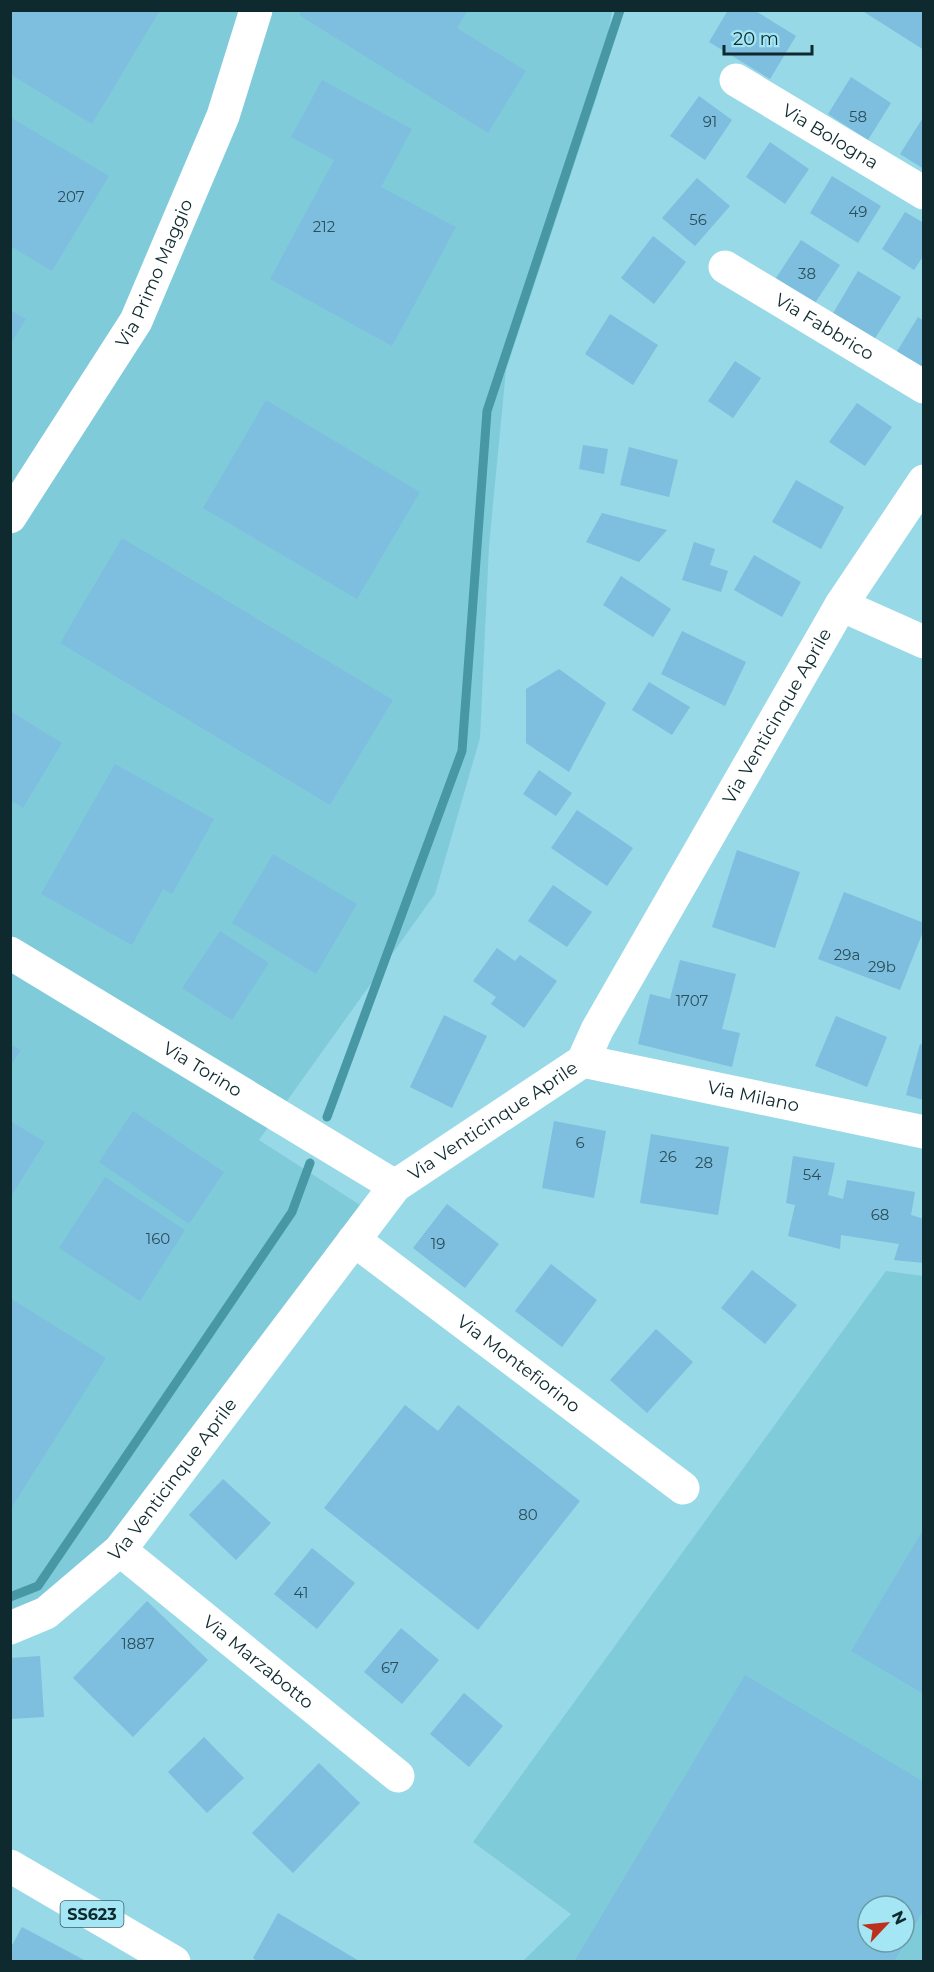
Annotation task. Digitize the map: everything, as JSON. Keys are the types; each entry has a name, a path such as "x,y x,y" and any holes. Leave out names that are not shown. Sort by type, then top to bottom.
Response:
{"street":[{"name":"Via Primo Maggio","path":"10,517 136,321 223,116 256,10"},
{"name":"Via Bologna","path":"736,80 924,193"},
{"name":"Via Fabbrico","path":"725,267 924,387"},
{"name":"Via Venticinque Aprile","path":"10,1628 45,1613 120,1550 395,1186 583,1060 597,1030 841,605 924,481"},
{"path":"841,605 924,642"},
{"name":"Via Torino","path":"10,953 395,1186"},
{"name":"Via Milano","path":"583,1060 924,1132"},
{"name":"Via Montefiorino","path":"354,1240 683,1488"},
{"name":"Via Marzabotto","path":"120,1550 398,1776"},
{"name":"SS623","path":"10,1866 174,1962"}],"shaded area":[{"path":"11,11 612,11 598,93 506,370 489,546 480,738 435,894 259,1140 385,1221 194,1457 59,1589 11,1614"},
{"path":"886,1271 923,1276 923,1961 523,1961 571,1914 473,1842"}],"building":[{"path":"10,10 160,10 92,124 10,74"},
{"path":"302,10 468,10 457,28 526,71 488,133 299,15"},
{"path":"728,10 754,10 796,36 770,79 709,42"},
{"path":"861,10 924,10 924,50"},
{"path":"851,77 891,103 868,140 828,114"},
{"path":"322,80 412,129 381,187 456,227 392,346 270,279 334,160 291,137"},
{"path":"699,96 732,120 705,160 670,136"},
{"path":"924,116 924,169 900,154"},
{"path":"10,117 109,176 52,271 10,246"},
{"path":"770,142 809,169 785,204 746,177"},
{"path":"832,176 881,206 858,243 810,213"},
{"path":"697,178 730,206 695,246 662,218"},
{"path":"905,212 924,223 924,255 914,270 882,249"},
{"path":"653,236 686,262 654,304 621,278"},
{"path":"801,240 840,265 815,303 776,278"},
{"path":"858,271 901,297 874,340 832,315"},
{"path":"10,310 26,319 10,345"},
{"path":"610,314 658,345 633,385 585,354"},
{"path":"918,317 924,321 924,370 896,353"},
{"path":"735,361 761,378 733,418 708,401"},
{"path":"266,400 420,492 357,599 203,508"},
{"path":"857,403 892,427 865,466 829,442"},
{"path":"583,445 608,449 604,474 579,469"},
{"path":"629,447 678,460 669,497 620,485"},
{"path":"796,480 844,507 821,549 772,522"},
{"path":"602,513 667,530 639,562 586,542"},
{"path":"122,538 393,700 330,805 60,643"},
{"path":"694,542 715,549 710,565 728,571 721,592 682,580"},
{"path":"754,555 801,582 782,617 734,590"},
{"path":"621,576 671,609 653,637 603,605"},
{"path":"682,631 746,662 725,706 661,674"},
{"path":"559,669 606,703 569,772 526,743 526,689"},
{"path":"649,682 690,707 672,735 632,710"},
{"path":"10,711 62,743 23,808 10,800"},
{"path":"115,764 214,819 172,894 163,889 132,945 41,894"},
{"path":"539,770 572,793 556,816 523,794"},
{"path":"577,810 633,848 607,886 551,848"},
{"path":"737,850 800,872 775,948 712,927"},
{"path":"273,854 357,904 316,974 232,923"},
{"path":"553,885 592,912 567,947 528,921"},
{"path":"844,892 924,923 924,929 900,990 818,959"},
{"path":"220,931 269,963 232,1020 182,988"},
{"path":"497,948 515,961 520,955 557,981 524,1028 491,1004 496,997 473,981"},
{"path":"680,960 736,974 722,1029 740,1033 732,1067 638,1044 650,994 670,999"},
{"path":"444,1015 487,1036 452,1108 410,1087"},
{"path":"836,1016 887,1037 867,1087 815,1066"},
{"path":"10,1044 21,1050 10,1067"},
{"path":"920,1044 924,1045 924,1100 906,1095"},
{"path":"133,1111 224,1172 189,1224 99,1162"},
{"path":"10,1121 45,1142 10,1198"},
{"path":"554,1121 606,1131 594,1198 542,1188"},
{"path":"651,1134 729,1147 718,1215 640,1203"},
{"path":"793,1156 835,1163 828,1195 843,1199 847,1180 915,1192 911,1215 924,1219 924,1263 894,1260 899,1244 841,1235 840,1249 788,1236 795,1205 786,1203"},
{"path":"105,1177 185,1230 140,1301 59,1248"},
{"path":"447,1204 499,1244 465,1288 413,1248"},
{"path":"551,1264 597,1300 562,1347 515,1311"},
{"path":"752,1270 797,1305 765,1344 721,1308"},
{"path":"10,1298 106,1358 10,1510"},
{"path":"656,1329 693,1362 647,1413 610,1380"},
{"path":"405,1405 438,1431 458,1405 580,1501 478,1630 324,1508"},
{"path":"223,1479 271,1523 236,1560 189,1515"},
{"path":"924,1528 924,1694 851,1651"},
{"path":"312,1548 355,1583 317,1629 274,1594"},
{"path":"147,1601 208,1660 133,1737 73,1678"},
{"path":"401,1628 439,1660 402,1704 364,1672"},
{"path":"40,1656 44,1717 10,1719 10,1658"},
{"path":"745,1675 924,1782 924,1909 916,1923 916,1894 856,1894 856,1954 899,1954 894,1962 574,1962"},
{"path":"464,1693 503,1726 469,1767 430,1734"},
{"path":"204,1737 244,1778 207,1813 168,1772"},
{"path":"319,1763 360,1803 293,1873 252,1833"},
{"path":"278,1913 361,1962 258,1962 253,1958"},
{"path":"22,1927 88,1962 10,1962 10,1949"}],"waterway":[{"path":"327,1117 462,751 487,411 620,10"},
{"path":"10,1597 38,1586 292,1212 310,1163"}]}
